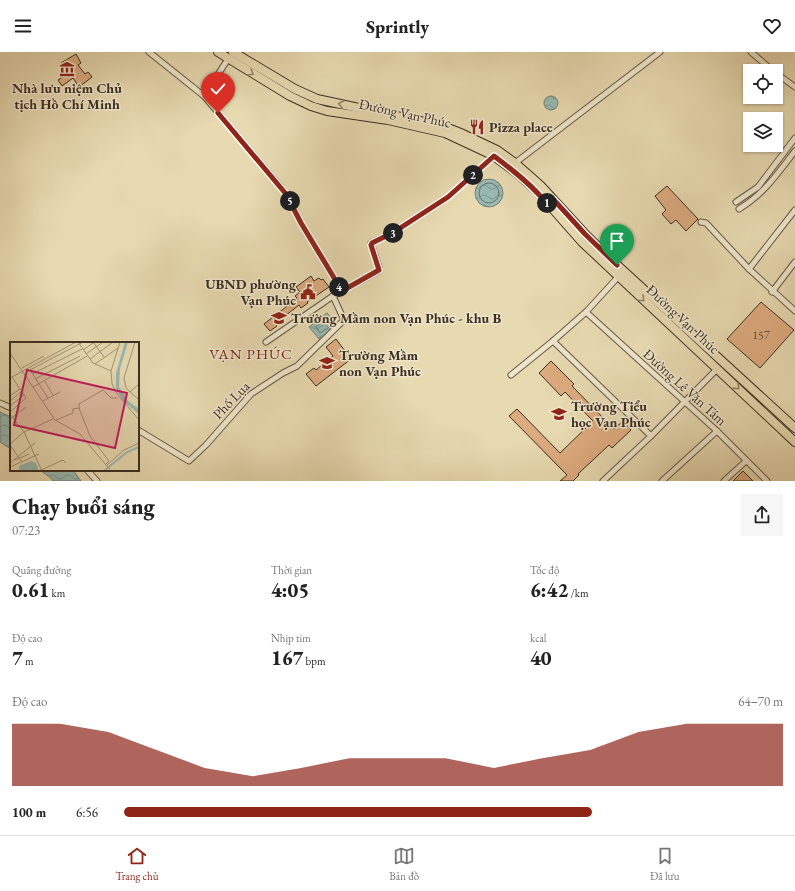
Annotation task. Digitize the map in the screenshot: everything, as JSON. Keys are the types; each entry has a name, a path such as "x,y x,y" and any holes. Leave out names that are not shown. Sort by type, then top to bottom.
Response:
{"main road":[{"name":"Đường Vạn Phúc","path":"218,52 231,56 268,78 317,99 445,133 494,156 551,202 585,234 718,368 795,442"},
{"name":"Đường Vạn Phúc","path":"389,117 424,121 450,128 497,150 515,162 540,185 551,202 582,242 618,277 775,409 795,428"},
{"path":"768,417 775,409"}],"street":[{"path":"149,52 204,96 249,148 286,194 301,223 342,291"},
{"path":"515,162 660,52"},
{"path":"751,52 765,64"},
{"path":"204,96 231,56"},
{"path":"783,78 795,87"},
{"path":"736,202 758,187 795,138"},
{"path":"739,209 763,191 795,151"},
{"path":"266,342 333,296 379,270 371,245 372,243 394,232 448,197 494,156"},
{"path":"749,269 795,210"},
{"path":"701,222 706,223 772,292 795,311"},
{"path":"772,292 795,262"},
{"path":"511,375 586,312 618,277"},
{"name":"Phố Lụa","path":"139,431 189,461 206,446 251,394 283,373 297,366 344,320 333,296"},
{"name":"Đường Lê Văn Tám","path":"586,312 684,403 717,431 767,481"},
{"path":"553,341 651,436"},
{"path":"603,481 651,436 718,368"},
{"path":"0,403 10,408"},
{"path":"662,481 717,431"},
{"path":"724,481 746,461"},
{"path":"88,471 97,481"}],"water":[{"path":"551,96 556,98 558,103 556,108 551,110 546,108 544,103 546,98"},
{"path":"489,179 495,180 499,183 502,187 502,199 499,203 495,206 489,207 483,206 479,203 476,199 475,193 476,187 479,183 483,180"},
{"path":"327,313 338,325 320,340 309,327"},
{"path":"0,412 10,417 10,448 0,442"},
{"path":"41,471 74,471 81,481 53,481"}],"building":[{"path":"76,54 81,63 78,65 85,74 88,72 92,77 79,87 73,78 62,86 58,80 69,73 61,63"},
{"path":"667,186 698,219 686,231 676,220 671,224 662,214 666,210 655,196"},
{"name":"UBND phường Vạn Phúc","path":"311,276 314,281 319,278 321,280 323,279 329,287 301,308 299,305 275,324 277,326 270,331 264,324 297,298 295,296 300,292 296,287"},
{"path":"761,302 794,330 760,368 727,339"},
{"path":"336,339 351,359 316,386 306,374 314,368 316,370 333,356 326,347"},
{"path":"551,361 574,384 572,386 614,429 623,421 631,430 612,448 609,445 578,474 579,475 573,481 560,481 567,475 509,416 517,409 560,453 593,421 565,392 561,396 539,373"},
{"path":"743,471 753,481 733,481"}],"place":[{"name":"Nhà lưu niệm Chủ tịch Hồ Chí Minh","path":"67,69"},
{"name":"Pizza place","path":"477,127"},
{"name":"UBND phường Vạn Phúc","path":"308,292"},
{"name":"Trường Mầm non Vạn Phúc - khu B","path":"279,318"},
{"name":"Trường Mầm non Vạn Phúc","path":"327,363"},
{"name":"Trường Tiểu học Vạn Phúc","path":"559,414"}],"district":[{"name":"VẠN PHÚC","path":"251,354"}],"route":[{"path":"218,113 249,148 286,194 301,223 342,291 379,270 371,245 372,243 394,232 448,197 494,156 518,174 538,192 548,205 554,200 585,234 617,265"}]}
